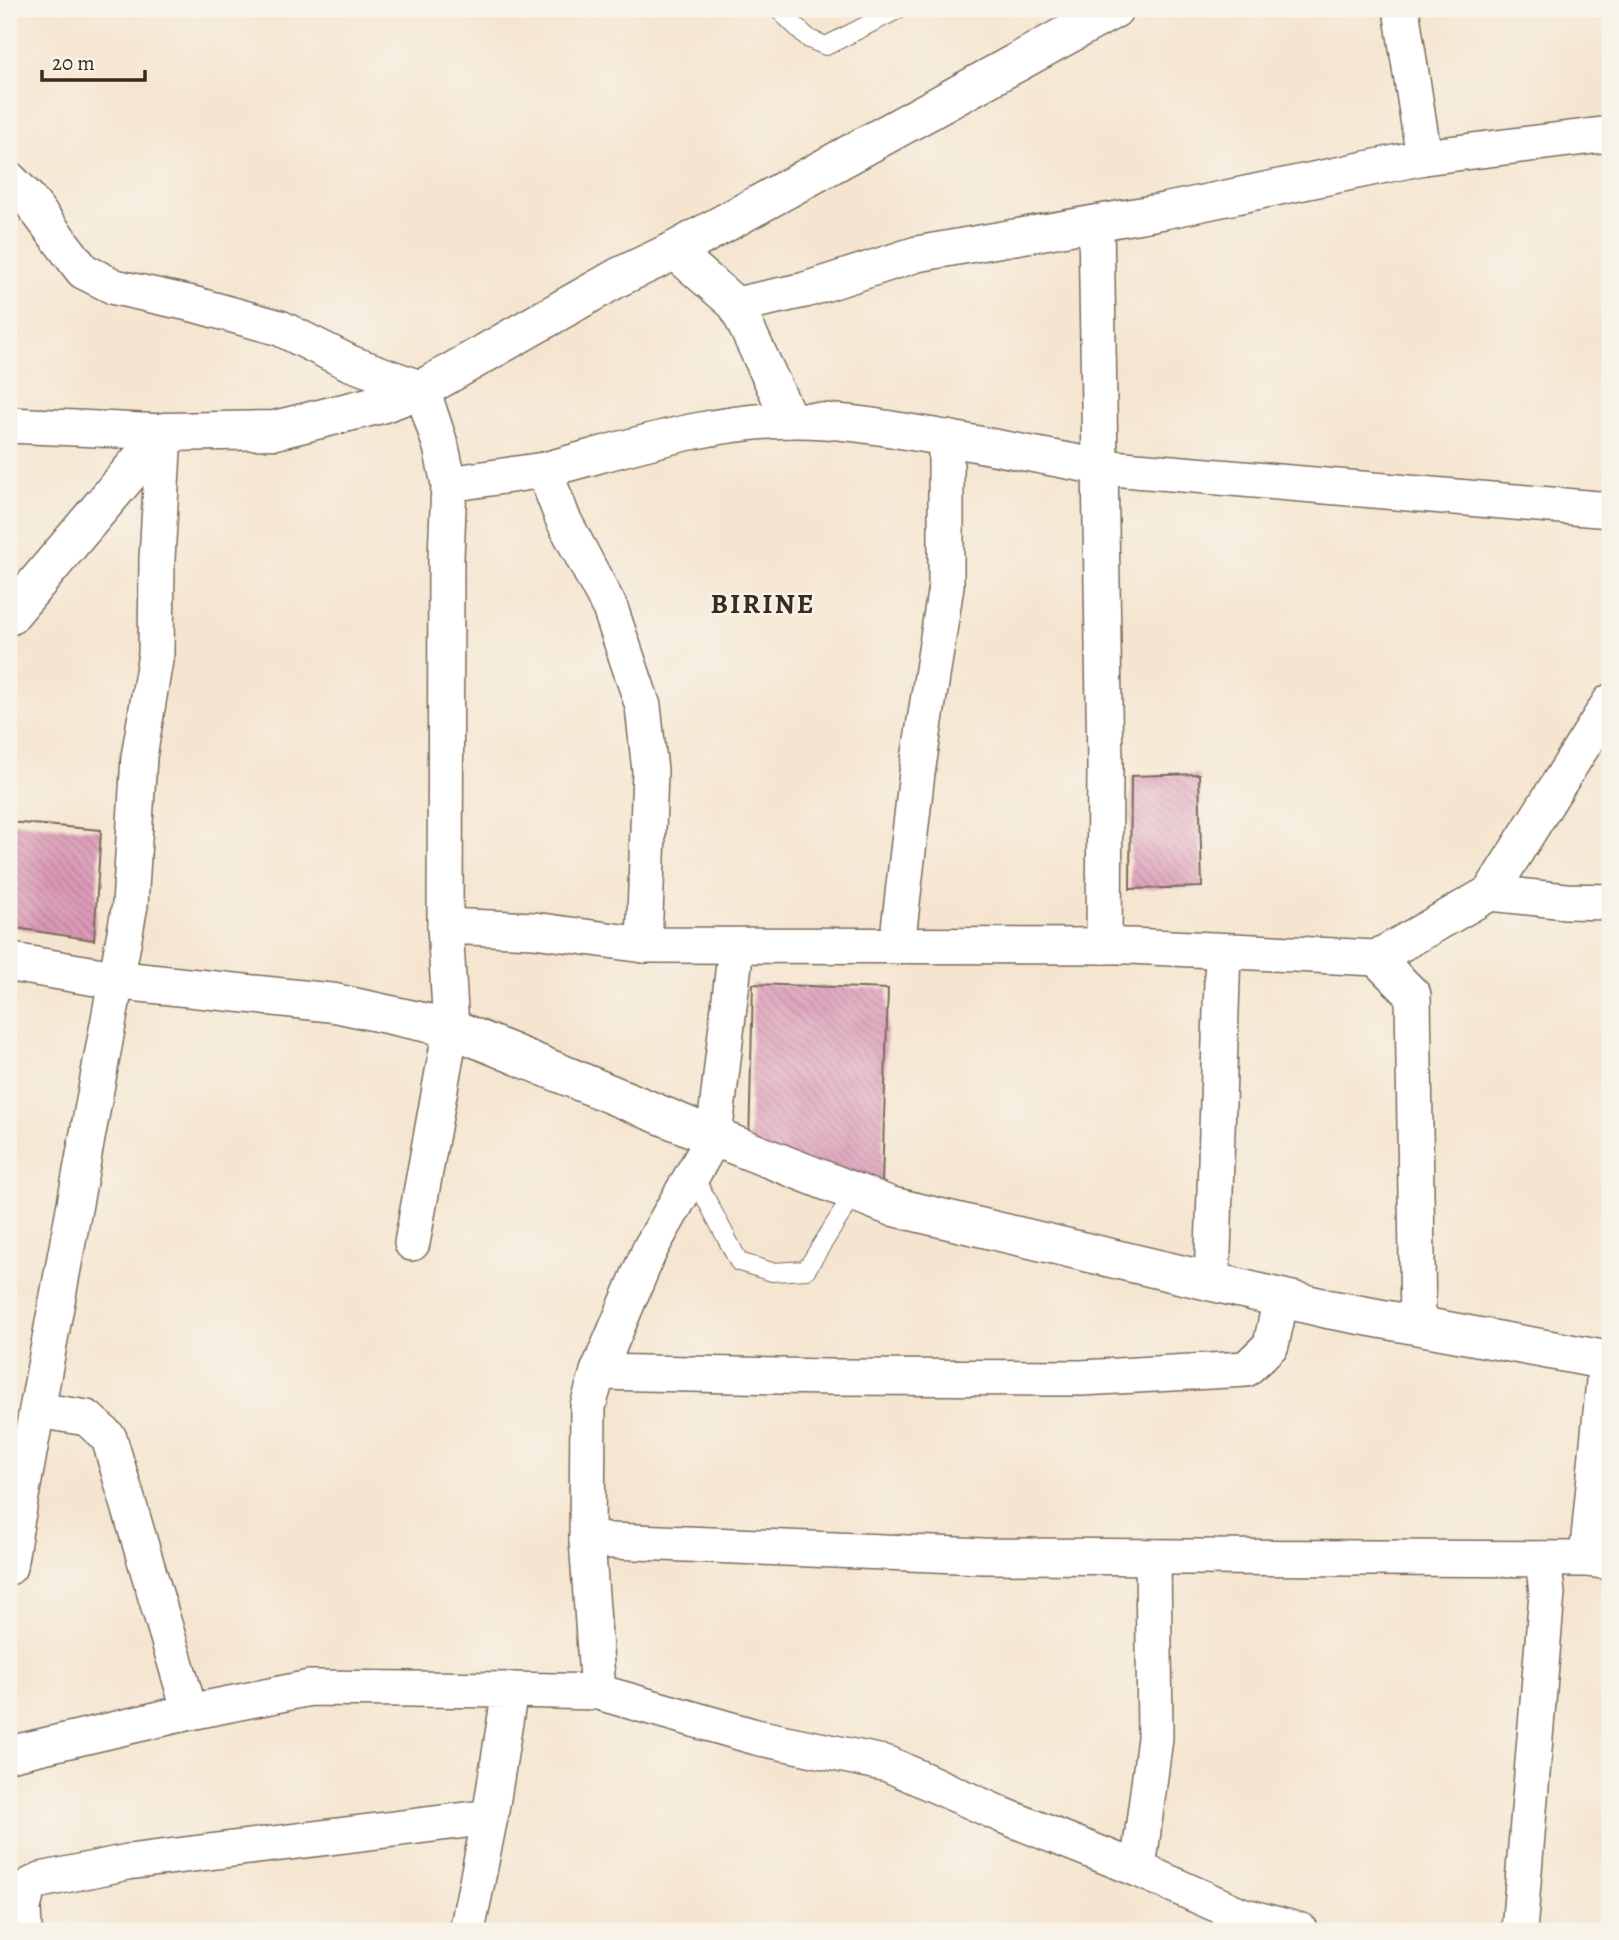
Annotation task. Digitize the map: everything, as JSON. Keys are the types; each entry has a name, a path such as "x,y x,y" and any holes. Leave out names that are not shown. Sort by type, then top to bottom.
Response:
{"main road":[{"path":"9,616 164,432 275,430 381,404 422,389 585,296 674,251 1114,9"},
{"path":"9,962 117,980 335,1003 451,1028 714,1137 890,1206 1281,1298 1608,1361"}],"street":[{"path":"1401,9 1424,157"},
{"path":"736,305 805,289 917,254 1096,223 1424,157 1610,134"},
{"path":"9,179 27,197 83,271 115,287 193,304 280,328 350,363 422,389 441,447 449,484 446,571 445,926 451,1028 412,1243"},
{"path":"1096,223 1105,764 1104,946"},
{"path":"674,251 736,305 790,420"},
{"path":"449,484 544,470 699,429 790,420 862,424 1100,467 1610,510"},
{"path":"9,425 164,432 157,559 156,654 139,757 130,905 37,1410 12,1528 9,1567"},
{"path":"897,946 917,773 946,586 946,438"},
{"path":"544,470 564,519 610,608 643,706 650,771 644,945"},
{"path":"445,926 534,930 644,945 1104,946 1376,958 1490,893 1610,702"},
{"path":"1490,893 1566,901 1610,902"},
{"path":"597,1692 587,1540 587,1406 598,1372 650,1249 714,1137 736,946"},
{"path":"1212,1282 1223,951"},
{"path":"1376,958 1413,995 1418,1325"},
{"path":"598,1372 828,1377 1081,1378 1246,1369 1271,1345 1281,1298"},
{"path":"587,1540 983,1556 1599,1560 1608,1361"},
{"path":"37,1410 87,1418 109,1438 190,1712"},
{"path":"1138,1869 1155,1738 1153,1557"},
{"path":"1519,1931 1547,1593 1543,1559"},
{"path":"9,1754 190,1712 310,1688 597,1692 756,1737 888,1764 1241,1915 1301,1931"},
{"path":"467,1931 490,1817 510,1690"},
{"path":"24,1931 23,1908 28,1887 41,1880 128,1862 490,1817"}],"lane":[{"path":"778,9 809,39 826,46 899,9"},
{"path":"693,1174 738,1262 772,1272 806,1270 855,1192"}],"building":[{"path":"1199,774 1202,887 1130,889 1131,776"},
{"path":"9,822 101,830 94,940 9,927"},
{"path":"753,984 888,989 882,1183 749,1145"}],"district":[{"name":"BIRINE","path":"763,603"}]}
